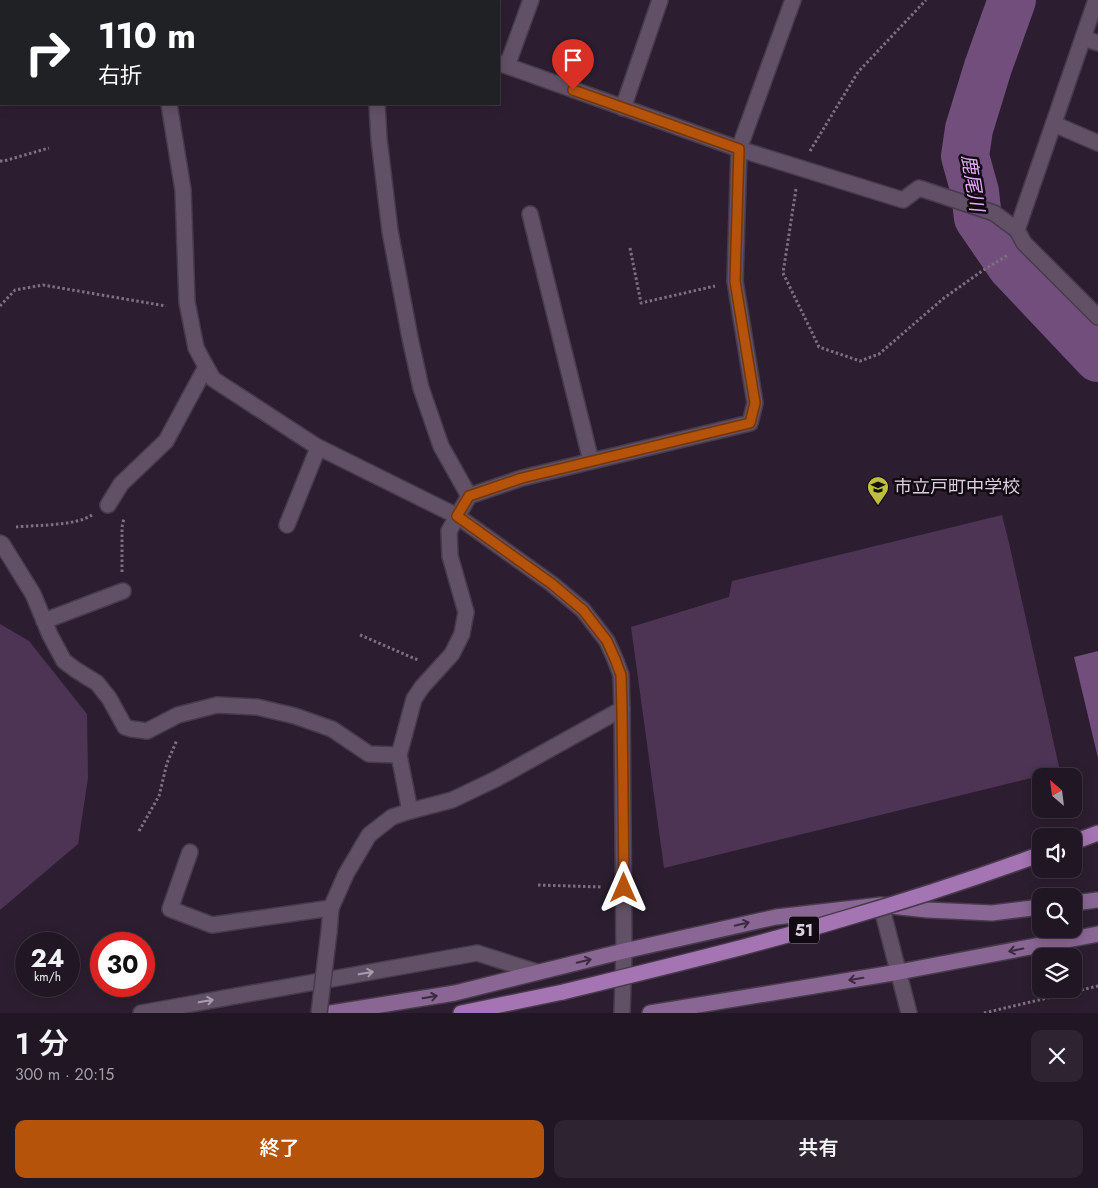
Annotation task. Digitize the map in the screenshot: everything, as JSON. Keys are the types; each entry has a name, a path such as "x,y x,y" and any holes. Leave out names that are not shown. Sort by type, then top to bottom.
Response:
{"highway":[{"path":"1082,839 1098,833"},
{"name":"51","path":"461,1013 563,992 703,958 843,920 1032,857"}],"main road":[{"path":"1082,902 1098,900"},
{"name":"51","path":"330,1013 454,993 624,951 776,917 881,905 928,910 992,913 1032,908"},
{"path":"650,1013 899,972 1098,934"}],"street":[{"path":"530,0 503,65 739,149 903,200 919,188 994,213 1017,230 1024,243 1098,317"},
{"path":"623,108 660,0"},
{"path":"410,811 399,755 414,699 422,687 452,654 462,634 466,612 450,556 449,531 469,496 522,478 750,423 755,403 735,281 739,149 792,0"},
{"path":"1017,230 1096,0"},
{"path":"1084,38 1098,43"},
{"path":"169,105 183,190 187,302 196,348 213,380 318,448 457,516 552,584 583,610 607,641 621,675 624,888 622,1013"},
{"path":"377,105 379,139 390,231 421,388 442,446 469,496"},
{"path":"1054,124 1098,143"},
{"path":"530,214 591,461"},
{"path":"108,505 121,484 166,441 206,367"},
{"path":"287,525 318,448"},
{"path":"0,543 33,594 50,635 64,661 97,683 109,698 125,726 132,730 147,731 178,715 217,705 257,707 295,716 332,728 369,754 399,755"},
{"path":"44,622 124,591"},
{"path":"319,1013 331,908 346,874 369,835 392,817 452,800 496,779 622,709"},
{"path":"190,852 170,909 212,926 331,908"},
{"path":"881,905 909,1013"},
{"path":"141,1013 477,953 537,972"}],"path":[{"path":"926,0 858,72 800,168 783,272 818,347 860,361 879,354 944,298 1010,254"},
{"path":"0,161 49,148"},
{"path":"630,248 641,303 735,281"},
{"path":"0,306 15,290 43,285 173,307"},
{"path":"9,528 66,524 86,519 108,505"},
{"path":"124,518 122,527 124,591"},
{"path":"360,635 439,669"},
{"path":"139,831 159,796 167,763 176,741 182,734"},
{"path":"538,885 624,888"},
{"path":"984,1013 1098,986"}],"shaded area":[{"path":"1002,515 1059,768 1032,768 1032,778 664,868 631,627 729,597 732,581"},
{"path":"0,624 29,641 87,714 88,778 78,844 0,910"},
{"path":"1098,651 1098,758 1074,657"}],"waterway":[{"name":"鹿尾川","path":"1012,0 988,67 969,129 965,156 975,192 978,218 1011,266 1098,358"}],"place":[{"name":"市立戸町中学校","path":"878,506"}],"route":[{"path":"573,90 739,149 735,281 755,403 750,423 522,478 469,496 457,516 552,584 583,610 607,641 621,675 624,888"}]}
